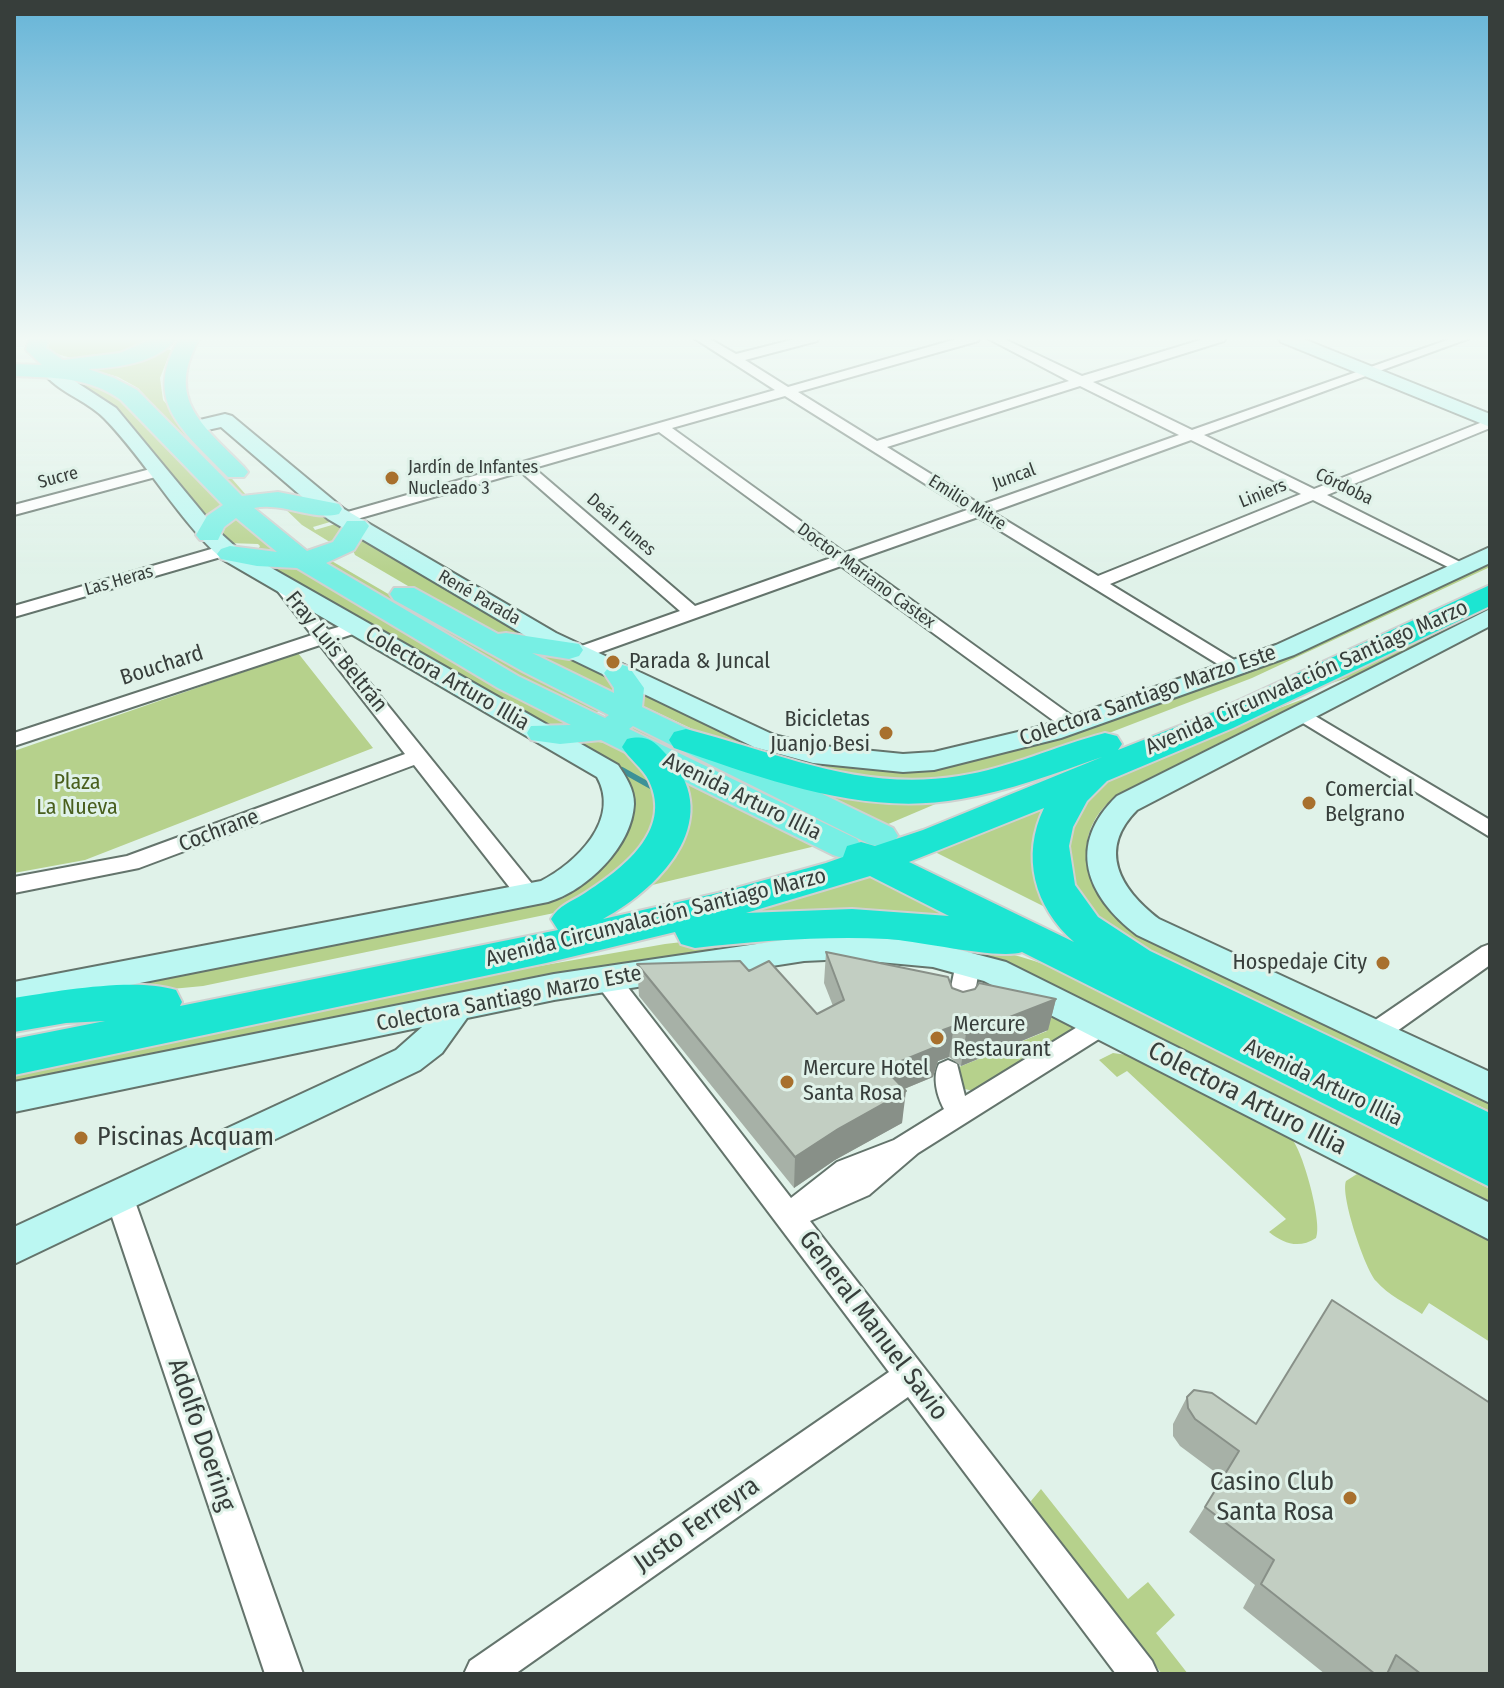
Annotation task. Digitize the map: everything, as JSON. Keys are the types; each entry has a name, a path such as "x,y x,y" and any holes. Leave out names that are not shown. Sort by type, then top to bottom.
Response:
{"highway":[{"name":"Avenida Circunvalación Santiago Marzo","path":"14,1052 474,964 706,910 1130,758 1171,731 1476,571"},
{"name":"Avenida Circunvalación Santiago Marzo","path":"14,1052 161,1002 571,919 877,848 938,817 1171,731 1293,690 1490,594"},
{"path":"686,740 825,784 868,790 924,792 1006,777 1307,693 1351,687"},
{"path":"571,919 630,883 654,858 668,833 673,809 669,784 658,764 639,747"},
{"path":"1130,758 1087,782 1071,795 1054,821 1049,856 1060,894 1075,919 1102,942 1141,960"},
{"name":"Avenida Arturo Illia","path":"877,848 1141,960 1490,1135"},
{"path":"474,964 738,928 803,923 871,924 940,930 1141,960"},
{"name":"Avenida Arturo Illia","path":"1141,960 1490,1166"},
{"path":"1298,1041 1490,1117"}],"main road":[{"name":"Avenida Arturo Illia","path":"150,417 237,506 301,559 491,673 614,720 686,740 877,848"},
{"name":"Avenida Arturo Illia","path":"187,417 261,498 297,530 614,720 639,747 877,848"},
{"path":"261,498 278,498 343,518 346,543 331,552 301,559 221,546 214,522 237,506 261,498"},
{"path":"470,632 573,652"},
{"path":"542,733 563,735 614,720 628,685 619,673"}],"street":[{"name":"Fray Luis Beltrán","path":"113,417 221,546 282,585 529,896"},
{"path":"343,518 697,417"},
{"name":"Emilio Mitre","path":"828,417 1234,668"},
{"path":"875,446 968,417"},
{"name":"Córdoba","path":"1155,417 1476,571"},
{"name":"Juncal","path":"573,652 692,613 1242,417"},
{"name":"René Parada","path":"194,427 225,420 343,518 573,652 788,750"},
{"name":"Liniers","path":"1096,583 1490,422"},
{"name":"Doctor Mariano Castex","path":"661,427 1072,725"},
{"name":"Deán Funes","path":"523,466 692,613"},
{"name":"Sucre","path":"14,510 158,472"},
{"name":"Las Heras","path":"14,612 221,546"},
{"name":"Colectora Santiago Marzo Este","path":"788,750 924,762 1072,725 1294,646 1476,571 1490,554"},
{"name":"Colectora Arturo Illia","path":"282,585 611,774 617,787 618,814 611,833 580,874 556,888 529,896"},
{"path":"1490,616 1136,798 1112,816 1104,832 1102,849 1103,869 1110,890 1124,910 1141,960 1374,1034 1490,1088"},
{"name":"Bouchard","path":"14,740 356,627"},
{"path":"1300,713 1490,830"},
{"name":"Cochrane","path":"14,885 131,863 418,756"},
{"path":"14,995 529,896"},
{"name":"Colectora Santiago Marzo Este","path":"14,1052 456,1007 607,979 831,946 933,955 968,963 1004,977"},
{"path":"1374,1034 1490,953"},
{"path":"959,1011 968,963"},
{"name":"Colectora Arturo Illia","path":"1004,977 1490,1222"},
{"name":"General Manuel Savio","path":"607,979 1139,1674"},
{"path":"14,1246 408,1060 430,1043 456,1007"},
{"path":"789,1216 859,1186 908,1145 1101,1025"},
{"path":"948,1071 952,1098 961,1112"},
{"name":"Adolfo Doering","path":"119,1196 284,1674"},
{"name":"Justo Ferreyra","path":"483,1674 911,1376"}],"green space":[{"path":"105,417 139,417 223,504 208,521"},
{"path":"165,417 178,417 247,496 239,497"},
{"path":"280,504 337,520 313,527 315,530 342,522 347,526 333,544 302,525"},
{"path":"234,515 275,552 256,553 258,544 227,543 218,534 218,527"},
{"path":"358,536 532,637 485,631 355,555 352,548"},
{"path":"330,560 474,644 600,708 599,711 594,714 516,677 323,564"},
{"path":"1490,561 1490,567 1252,678 1044,758 977,775 880,783 748,755 641,705 638,690 786,757 901,769 1039,742"},
{"path":"257,562 292,565 574,725 544,725"},
{"path":"1490,603 1490,608 1357,675 1322,686"},
{"path":"523,649 554,652 610,676 619,696"},
{"name":"Plaza La Nueva","path":"298,653 373,748 85,860 14,873 14,751"},
{"path":"1325,695 1110,801 1089,833 1088,867 1094,883 1103,899 1129,927 1490,1100 1490,1111 1425,1081 1330,1044 1108,934 1067,876 1070,816 1106,780 1200,737 1301,700"},
{"path":"636,725 801,810 798,812 628,729"},
{"path":"576,740 611,744 632,753 646,771 662,802 641,858 559,912 203,986 14,1004 564,898 592,875 628,810 622,770 574,743"},
{"path":"676,777 820,845 648,886"},
{"path":"809,786 952,797 886,825"},
{"path":"1050,802 1059,914 933,851"},
{"path":"877,872 984,926 705,921"},
{"path":"805,932 960,943 1049,966 1490,1189 1490,1208 998,960 956,948 812,937 578,970 14,1083 14,1068 22,1066 477,977 665,944"},
{"path":"994,986 1076,1029 973,1091 965,1089 957,1080 959,1067 1047,1031"},
{"path":"1113,1053 1127,1055 1291,1138 1311,1187 1317,1218 1316,1238 1292,1244 1269,1232 1286,1219 1127,1071 1117,1077 1099,1060"},
{"path":"1357,1174 1490,1239 1490,1342 1429,1303 1422,1314 1376,1281 1360,1248 1347,1201 1346,1181"},
{"path":"1041,1489 1128,1599 1148,1582 1175,1615 1156,1633 1188,1674 1162,1674 1034,1510 1031,1501"}],"building":[{"path":"826,952 948,977 952,988 963,992 975,989 979,983 1056,999 966,1034 954,1026 943,1030 938,1046 884,1068 906,1091 795,1157 637,964 740,961 749,971 769,961 817,1014 844,1000"},
{"name":"Casino Club Santa Rosa","path":"1332,1300 1490,1403 1490,1674 1421,1674 1396,1655 1387,1674 1375,1674 1261,1584 1274,1560 1205,1507 1239,1451 1195,1419 1188,1408 1187,1397 1194,1390 1212,1393 1256,1424"}],"waterway":[{"path":"622,770 656,789"}],"place":[{"name":"Jardín de Infantes Nucleado 3","path":"392,478"},
{"name":"Parada & Juncal","path":"613,662"},
{"name":"Bicicletas Juanjo Besi","path":"886,733"},
{"name":"Comercial Belgrano","path":"1309,803"},
{"name":"Hospedaje City","path":"1383,963"},
{"name":"Mercure Restaurant","path":"937,1038"},
{"name":"Mercure Hotel Santa Rosa","path":"787,1082"},
{"name":"Piscinas Acquam","path":"81,1138"},
{"name":"Casino Club Santa Rosa","path":"1350,1498"}]}
